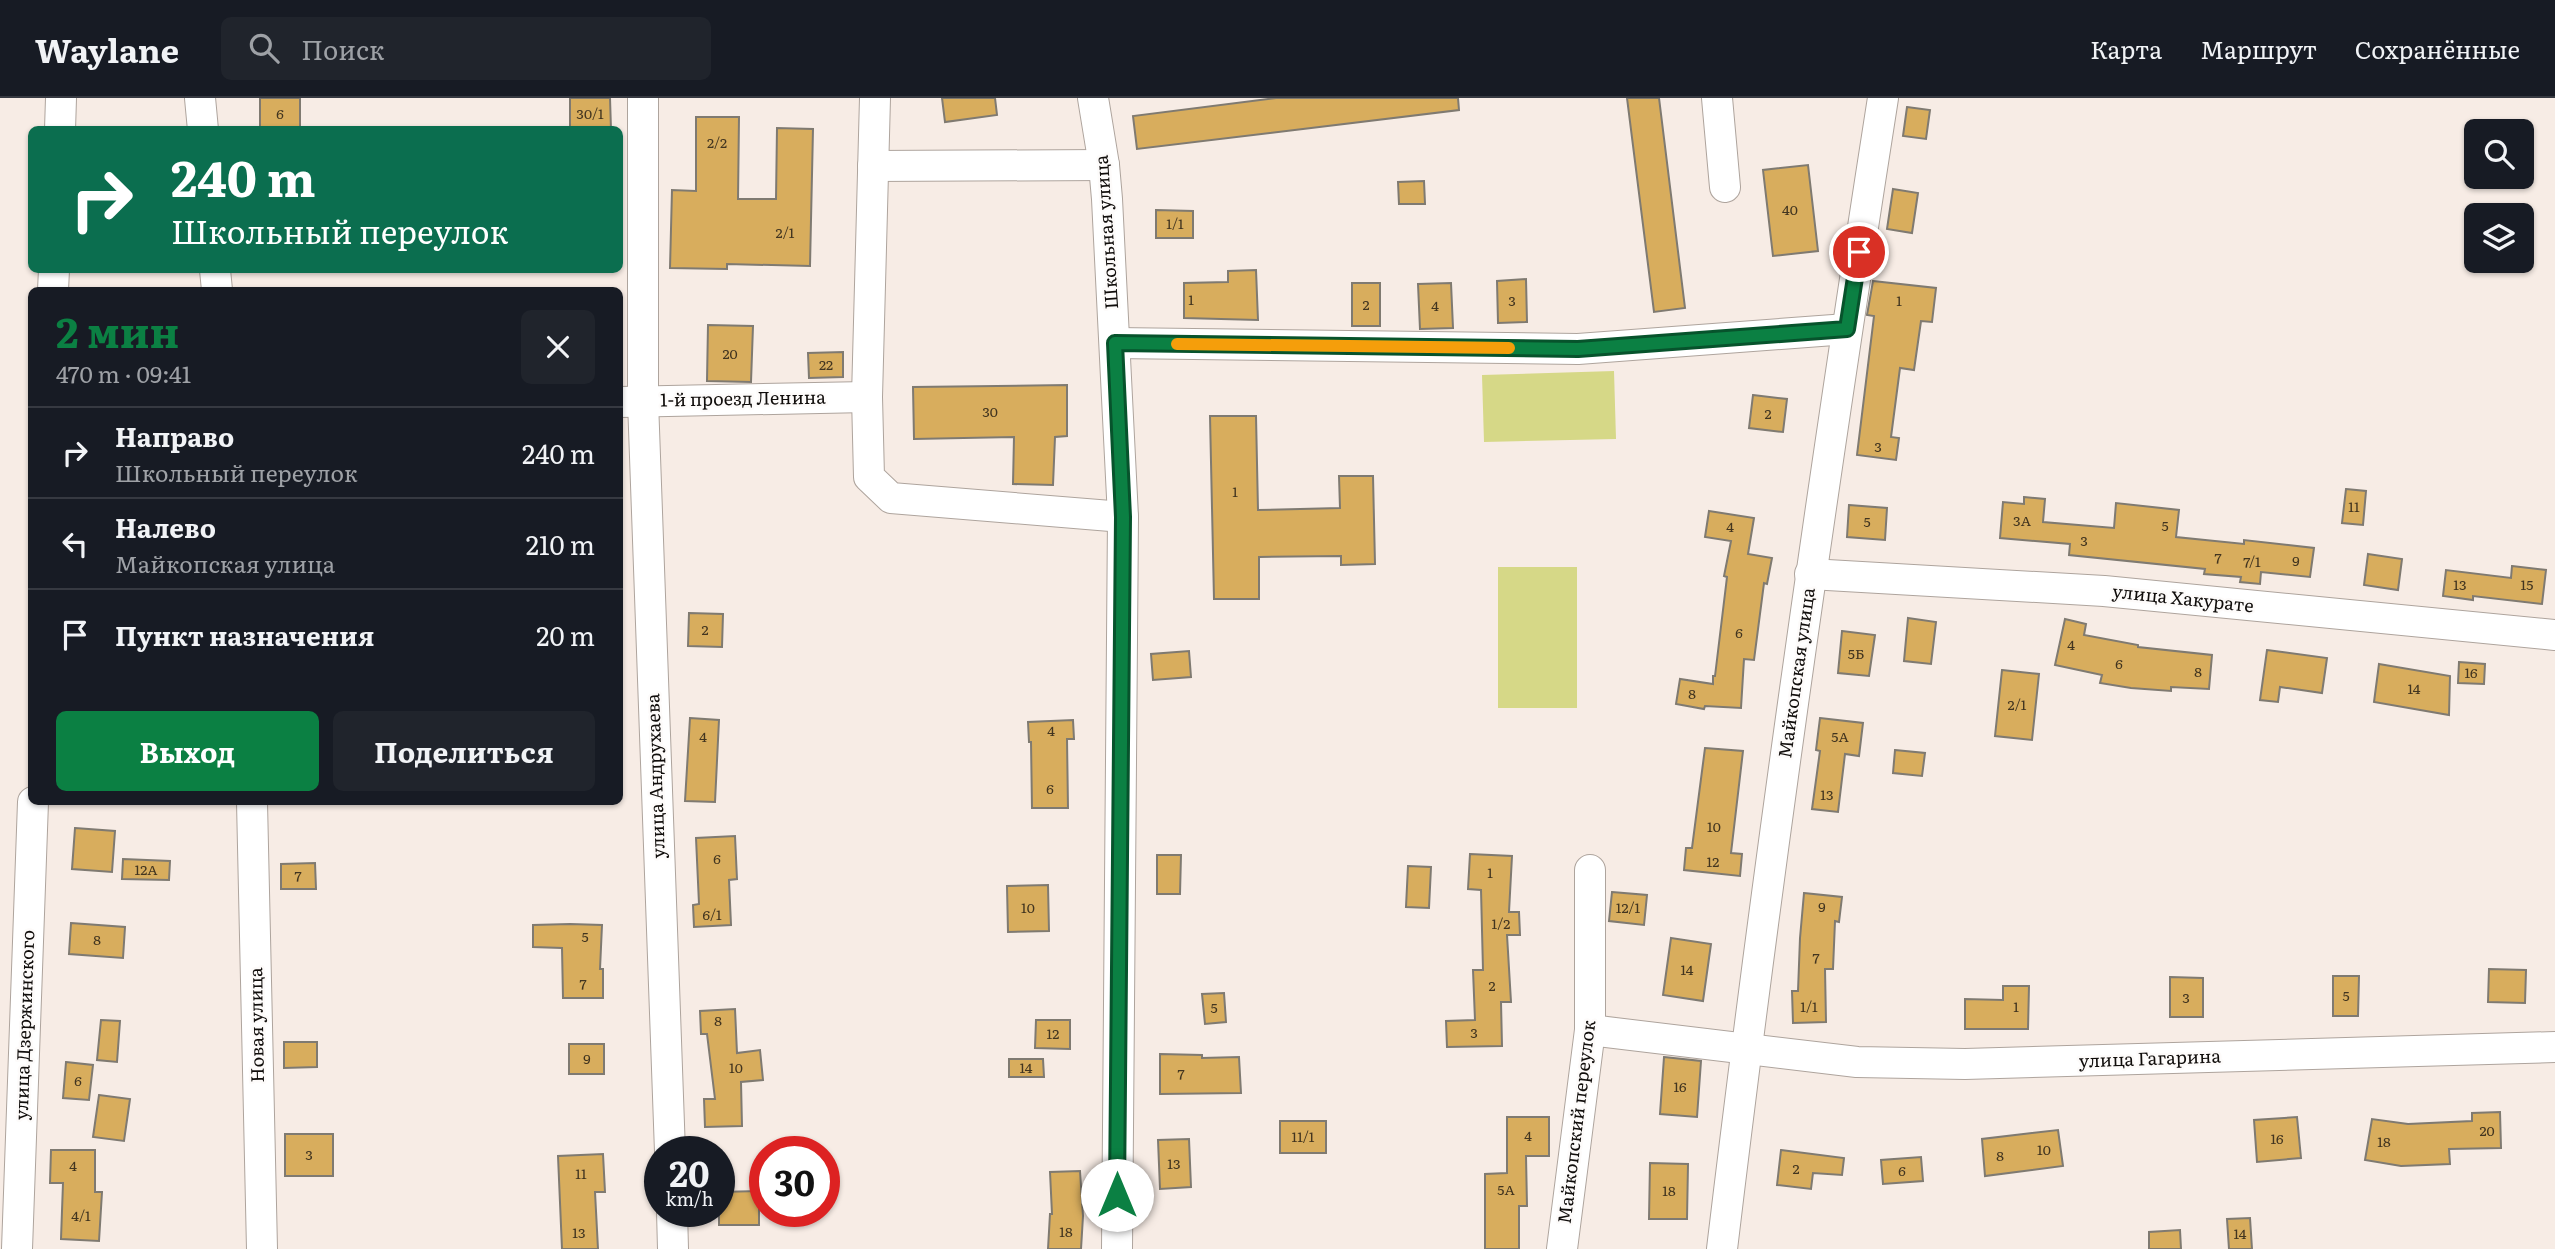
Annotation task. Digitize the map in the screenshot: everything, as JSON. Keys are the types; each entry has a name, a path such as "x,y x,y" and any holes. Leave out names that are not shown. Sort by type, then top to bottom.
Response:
{"street":[{"path":"60,126 61,98"},
{"path":"200,98 203,126"},
{"name":"улица Андрухаева","path":"643,98 631,401 669,1136"},
{"path":"876,98 867,397 869,477 891,498 1123,517"},
{"name":"Школьная улица","path":"1093,98 1104,165 1123,517 1117,1249"},
{"path":"1717,98 1725,187"},
{"name":"Майкопская улица","path":"1722,1249 1810,574 1883,98"},
{"path":"873,166 1104,165"},
{"path":"1115,343 1578,349 1847,329"},
{"name":"1-й проезд Ленина","path":"631,401 867,397"},
{"name":"улица Хакурате","path":"1810,574 2104,591 2555,635"},
{"name":"улица Дзержинского","path":"17,1249 33,805"},
{"name":"Новая улица","path":"252,805 262,1249"},
{"name":"Майкопский переулок","path":"1562,1249 1590,1030 1590,870"},
{"name":"улица Гагарина","path":"1590,1030 1857,1062 1965,1064 2555,1047"},
{"path":"672,1227 673,1249"}],"green space":[{"path":"1614,371 1616,439 1484,442 1482,375"},
{"path":"1498,567 1577,567 1577,708 1498,708"}],"building":[{"path":"260,98 300,98 300,126 260,126"},
{"path":"570,98 610,98 611,126 570,126"},
{"path":"942,98 995,98 997,115 945,122"},
{"path":"1276,98 1458,98 1459,110 1137,149 1133,116"},
{"path":"1627,98 1659,98 1685,308 1654,312"},
{"path":"1907,107 1930,110 1926,139 1903,136"},
{"path":"696,117 739,117 738,199 776,199 777,128 813,129 810,266 727,264 727,269 670,268 672,190 696,191"},
{"path":"1808,165 1818,251 1773,256 1763,170"},
{"path":"1424,181 1425,204 1399,204 1398,182"},
{"path":"1893,189 1918,193 1912,233 1887,229"},
{"path":"1156,210 1193,211 1193,238 1156,238"},
{"path":"1256,270 1258,320 1184,318 1184,283 1228,282 1228,271"},
{"path":"1526,279 1527,322 1498,323 1497,281"},
{"path":"1873,281 1936,288 1932,322 1921,321 1914,370 1900,368 1891,437 1899,438 1896,460 1857,455 1874,316 1867,315"},
{"path":"1352,283 1380,283 1380,326 1352,326"},
{"path":"1451,283 1453,328 1420,329 1418,284"},
{"path":"708,325 753,326 751,382 707,381"},
{"path":"843,352 843,377 809,378 808,353"},
{"path":"1067,385 1067,436 1055,437 1053,485 1013,484 1014,437 914,439 913,387"},
{"path":"1753,395 1787,399 1783,432 1749,428"},
{"path":"1210,416 1256,416 1258,510 1340,508 1339,476 1373,476 1375,564 1341,565 1341,556 1259,557 1259,599 1214,599"},
{"path":"2346,489 2366,491 2363,525 2342,523"},
{"path":"2024,497 2045,499 2043,522 2114,528 2116,503 2179,510 2176,537 2244,544 2244,540 2314,548 2310,577 2261,572 2260,584 2240,582 2241,577 2204,574 2205,569 2069,555 2070,544 2000,538 2003,502 2024,504"},
{"path":"1849,505 1887,508 1885,540 1847,537"},
{"path":"1709,511 1754,518 1748,554 1772,558 1767,584 1764,583 1754,660 1744,659 1741,708 1705,706 1704,709 1676,704 1680,679 1713,684 1715,676 1727,577 1724,576 1731,541 1705,537"},
{"path":"2368,554 2402,559 2398,590 2364,585"},
{"path":"2512,566 2546,570 2542,604 2473,596 2473,600 2443,596 2446,570 2511,578"},
{"path":"689,613 723,614 722,647 688,646"},
{"path":"1908,618 1936,622 1931,664 1904,661"},
{"path":"2065,619 2086,624 2084,635 2138,647 2212,655 2209,689 2171,687 2171,691 2131,688 2100,683 2102,675 2055,665"},
{"path":"1842,631 1875,635 1869,676 1838,673"},
{"path":"2267,650 2327,658 2322,693 2280,687 2278,702 2260,700"},
{"path":"1189,651 1191,677 1153,680 1151,654"},
{"path":"2459,662 2485,664 2484,684 2458,683"},
{"path":"2379,664 2450,676 2449,715 2374,702"},
{"path":"2002,670 2039,674 2032,740 1995,736"},
{"path":"690,718 719,720 715,802 685,801"},
{"path":"1820,718 1863,723 1859,756 1845,754 1838,812 1812,809 1820,751 1816,750"},
{"path":"1073,720 1074,739 1067,739 1068,808 1032,808 1028,722"},
{"path":"1705,748 1743,751 1731,853 1742,854 1740,876 1684,870 1686,848 1692,848"},
{"path":"1895,750 1925,753 1922,776 1893,773"},
{"path":"75,828 115,831 112,872 72,869"},
{"path":"735,836 737,879 729,880 731,925 694,927 693,905 699,904 696,838"},
{"path":"1470,854 1512,856 1509,912 1519,912 1520,935 1507,935 1511,1002 1501,1002 1502,1046 1447,1047 1446,1021 1475,1020 1473,970 1483,970 1481,890 1468,889"},
{"path":"1157,855 1181,855 1180,894 1157,894"},
{"path":"123,859 170,861 169,880 122,879"},
{"path":"315,863 316,889 281,889 281,864"},
{"path":"1408,866 1431,867 1429,908 1406,907"},
{"path":"1048,885 1049,931 1008,932 1007,886"},
{"path":"1612,892 1647,895 1644,925 1609,921"},
{"path":"1804,893 1842,897 1839,922 1835,921 1833,969 1825,969 1826,1022 1793,1023 1792,991 1798,991"},
{"path":"71,923 125,927 123,958 69,954"},
{"path":"533,925 602,925 600,969 603,969 603,998 563,998 562,948 533,947"},
{"path":"1671,938 1711,944 1703,1001 1663,995"},
{"path":"2489,969 2526,970 2525,1003 2488,1002"},
{"path":"2333,976 2359,976 2358,1016 2333,1016"},
{"path":"2170,977 2203,978 2203,1017 2170,1017"},
{"path":"2003,986 2029,986 2028,1029 1965,1029 1965,999 2003,1000"},
{"path":"1224,993 1226,1022 1205,1024 1202,994"},
{"path":"735,1009 737,1053 760,1050 763,1080 741,1082 742,1126 705,1127 704,1099 715,1099 707,1034 701,1034 700,1011"},
{"path":"101,1020 120,1021 117,1062 97,1060"},
{"path":"1036,1020 1070,1020 1070,1049 1035,1048"},
{"path":"284,1042 317,1042 317,1067 284,1068"},
{"path":"569,1044 604,1044 604,1074 569,1074"},
{"path":"1160,1054 1202,1055 1202,1058 1239,1057 1241,1093 1160,1094"},
{"path":"1664,1057 1701,1061 1697,1117 1660,1114"},
{"path":"1009,1059 1043,1059 1044,1077 1009,1077"},
{"path":"66,1062 93,1065 89,1100 63,1098"},
{"path":"99,1095 130,1099 124,1141 93,1137"},
{"path":"2500,1112 2501,1148 2449,1149 2450,1164 2401,1166 2365,1160 2372,1119 2408,1124 2472,1121 2472,1113"},
{"path":"1507,1117 1549,1117 1549,1156 1526,1156 1527,1206 1519,1206 1519,1249 1485,1249 1485,1174 1507,1173"},
{"path":"2297,1117 2301,1158 2257,1162 2254,1120"},
{"path":"1280,1121 1326,1121 1326,1153 1280,1153"},
{"path":"2058,1130 2063,1166 1985,1176 1982,1139"},
{"path":"285,1134 333,1134 333,1176 285,1176"},
{"path":"1189,1139 1191,1187 1160,1189 1158,1140"},
{"path":"51,1150 95,1150 95,1192 102,1192 99,1241 61,1239 63,1183 50,1183"},
{"path":"1781,1150 1844,1158 1842,1175 1813,1173 1811,1189 1777,1185"},
{"path":"603,1154 605,1192 595,1192 598,1249 562,1249 558,1156"},
{"path":"1921,1157 1923,1181 1883,1184 1881,1160"},
{"path":"1650,1163 1688,1164 1687,1219 1649,1219"},
{"path":"1080,1171 1083,1216 1081,1249 1048,1249 1052,1214 1050,1172"},
{"path":"749,1191 749,1225 735,1225 735,1192"},
{"path":"2250,1218 2252,1249 2229,1249 2227,1219"},
{"path":"2180,1230 2181,1249 2149,1249 2149,1232"}],"slow traffic":[{"path":"1177,344 1509,348"}],"route":[{"path":"1117,1195 1123,517 1115,343 1578,349 1847,329 1859,252"}]}
